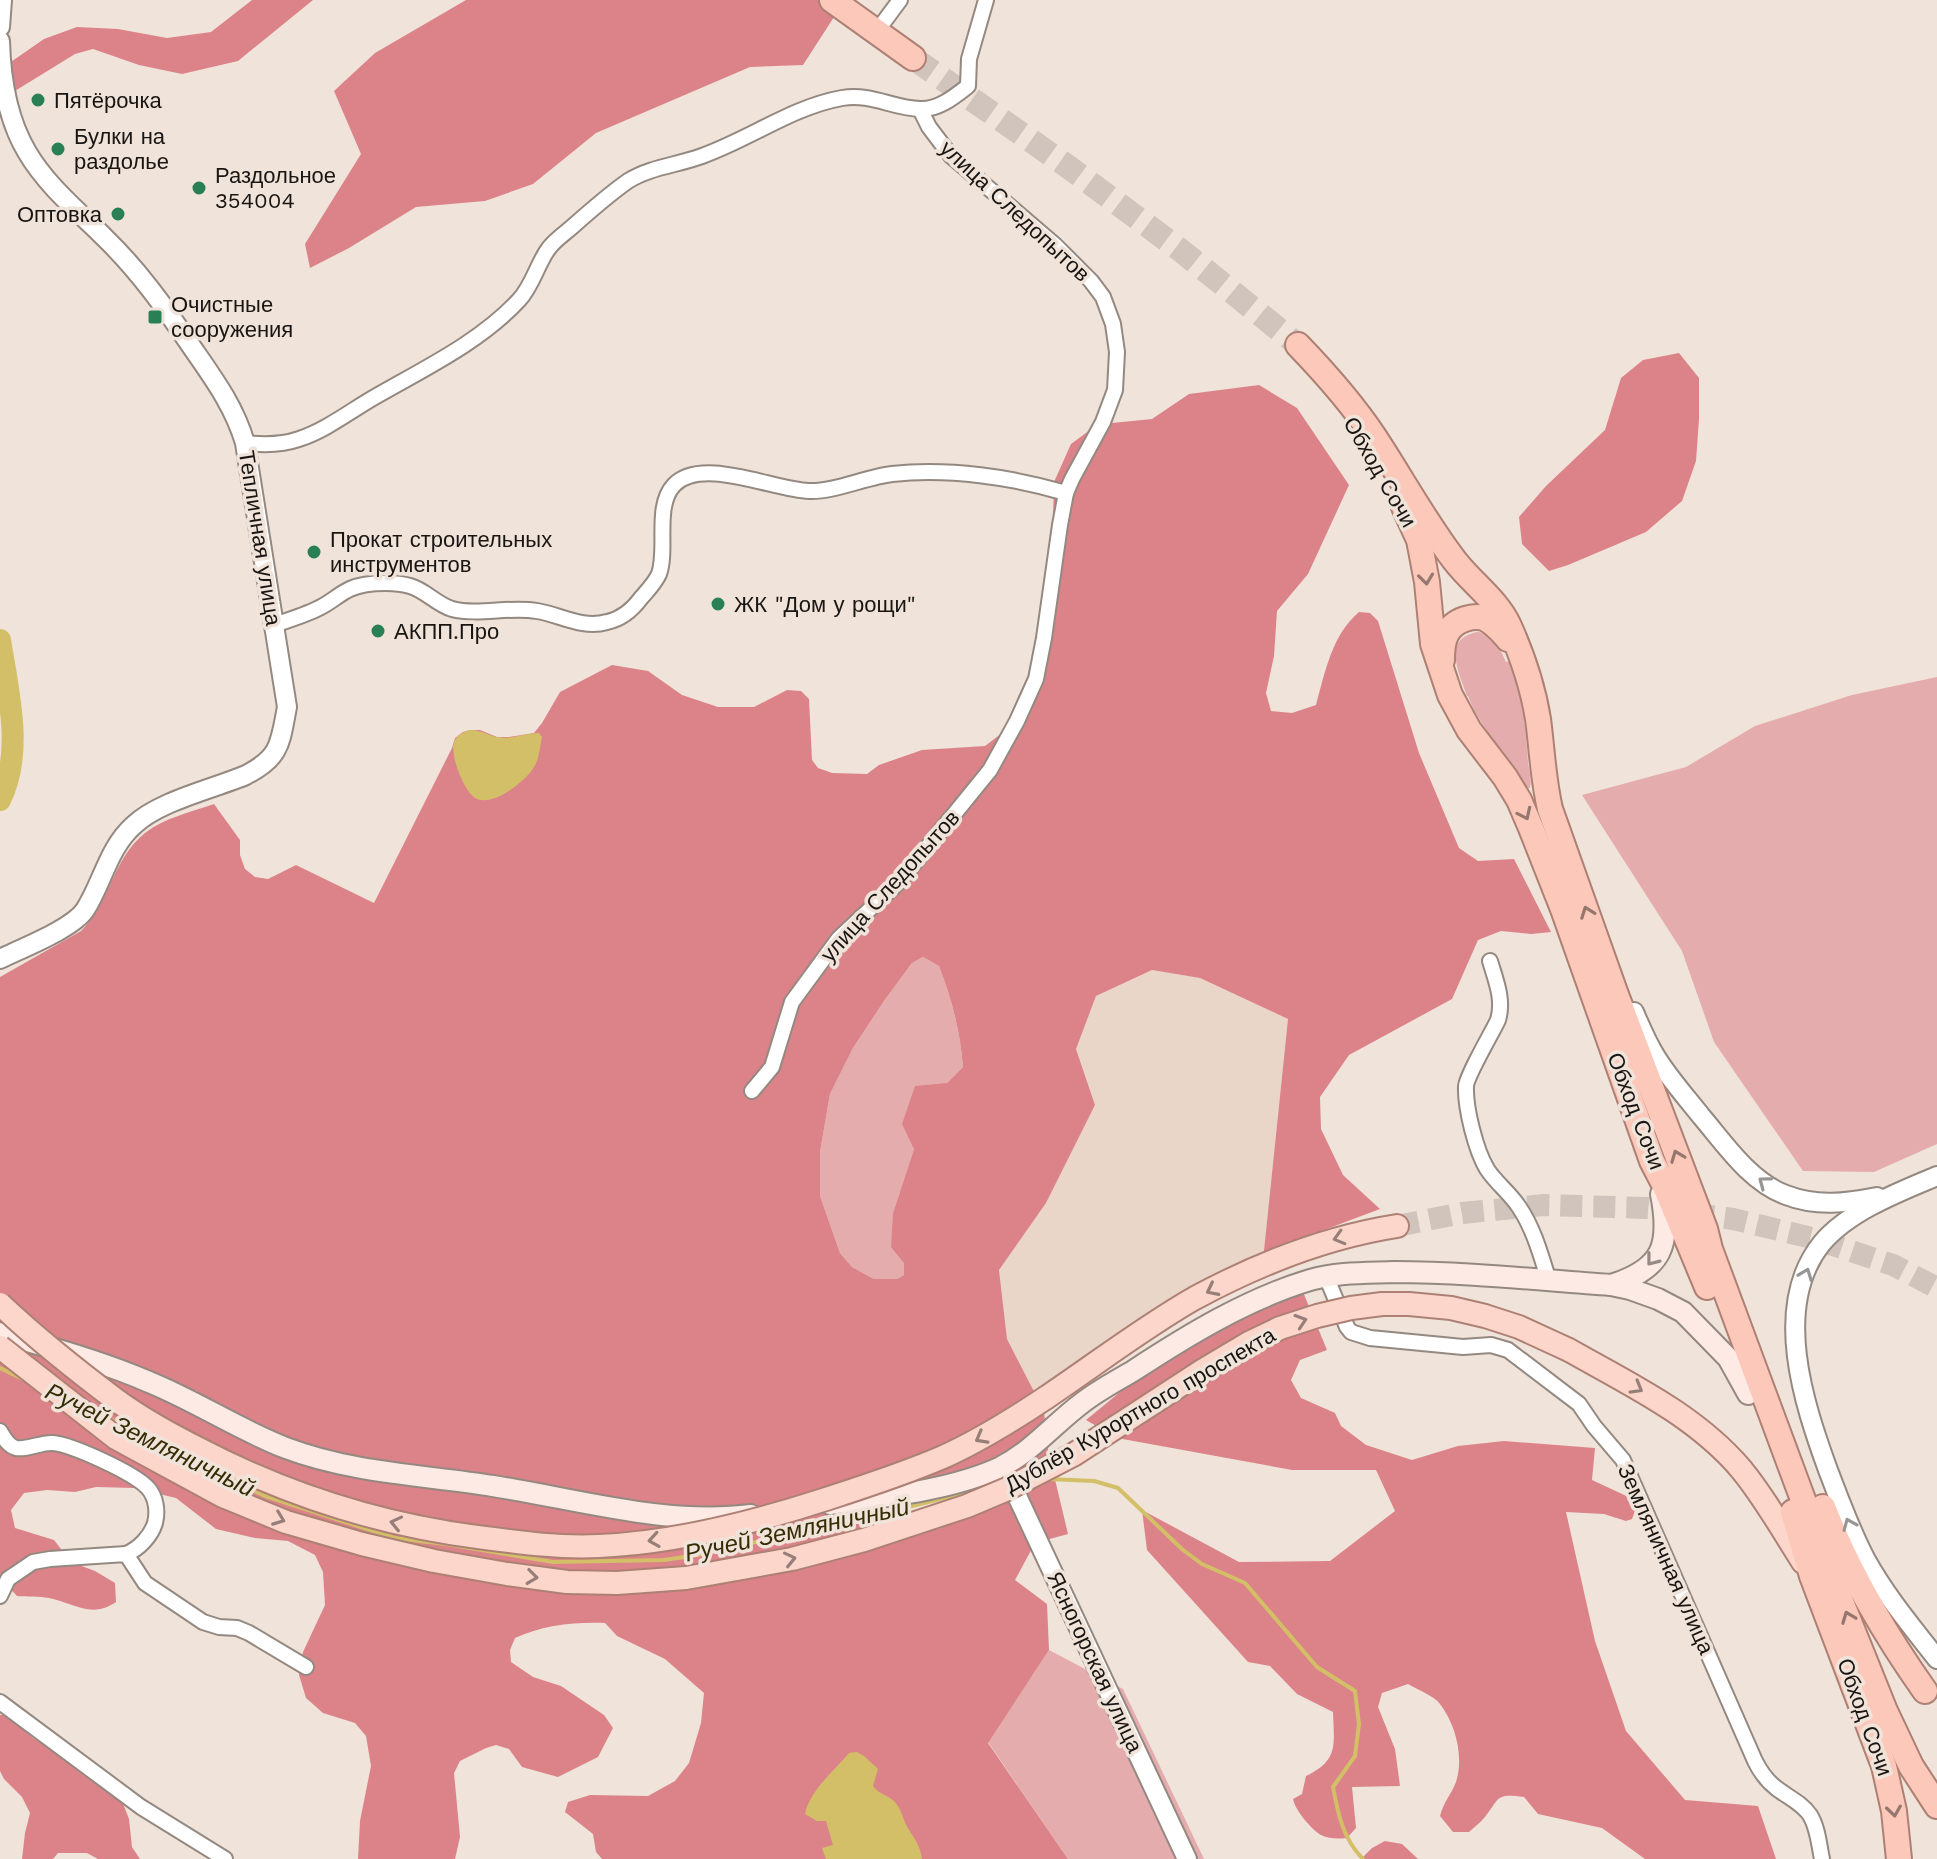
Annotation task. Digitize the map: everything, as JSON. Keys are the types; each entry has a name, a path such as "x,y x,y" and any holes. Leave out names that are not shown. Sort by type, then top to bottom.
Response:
{"highway":[{"path":"836,3 913,58"},
{"name":"Обход Сочи","path":"1298,345 1367,426 1455,562 1501,612 1508,625 1526,671 1538,718 1550,809 1705,1229"},
{"name":"Обход Сочи","path":"1332,385 1400,500 1419,540 1433,644 1450,695 1479,745 1519,800 1563,909 1652,1161 1733,1349 1786,1489 1812,1576 1884,1766 1894,1811 1899,1859"},
{"path":"1441,668 1442,646 1447,631 1453,625 1473,617 1482,617 1491,622 1517,650"},
{"path":"1705,1229 1725,1268 1858,1585 1892,1644 1925,1691"},
{"path":"1705,1229 1745,1345 1885,1711 1911,1766 1937,1806"}],"main road":[{"path":"1611,1285 1642,1273 1661,1249 1666,1217 1652,1161"},
{"path":"0,1304 117,1401 171,1435 238,1470 298,1494 384,1521 463,1536 563,1547 601,1546 696,1533 785,1512 942,1458 1047,1397 1181,1307 1238,1277 1329,1241 1397,1226"},
{"path":"0,1333 89,1358 151,1382 284,1447 333,1463 511,1489 642,1513 706,1517 745,1516 874,1498 975,1478 1024,1453 1082,1403 1159,1354 1257,1300 1326,1276 1351,1273 1431,1272 1630,1289 1683,1312 1728,1358 1748,1394"},
{"name":"Дублёр Курортного проспекта","path":"0,1347 116,1438 223,1496 286,1522 434,1561 567,1582 617,1583 686,1578 792,1559 864,1540 1005,1490 1073,1455 1189,1379 1280,1328 1328,1313 1382,1304 1451,1308 1519,1327 1569,1350 1674,1410 1720,1447 1742,1470 1761,1494 1812,1576"}],"street":[{"path":"0,27 2,0"},
{"path":"877,31 900,0"},
{"path":"245,443 272,444 300,439 320,430 425,370 470,340 520,299 550,247 631,179 649,170 706,155 777,120 841,98 873,98 920,109 943,103 968,86 969,59 986,0"},
{"name":"Тепличная улица","path":"0,41 8,102 27,152 50,184 140,274 224,394 240,424 287,707 281,739 271,759 246,775 151,812 135,823 110,856 84,912 73,922 0,959"},
{"name":"улица Следопытов","path":"752,1091 772,1067 792,1002 839,938 899,882 990,770 1017,721 1036,679 1066,493 1103,422 1115,390 1117,352 1113,324 1103,297 1055,245 951,156 920,109"},
{"path":"274,625 322,607 350,589 387,583 412,586 435,602 463,611 537,611 587,624 617,619 637,604 660,572 666,502 672,487 695,475 724,474 814,491 892,474 957,473 1038,485 1066,493"},
{"path":"1602,954 1618,976 1641,1029 1664,1069 1723,1142 1760,1180 1785,1195 1818,1203 1844,1203 1892,1195"},
{"path":"1490,961 1501,1010 1466,1084 1473,1133 1488,1170 1527,1221 1549,1281"},
{"path":"1937,1176 1892,1195 1845,1223 1823,1243 1803,1282 1796,1320 1797,1358 1809,1416 1855,1537 1881,1585 1937,1659"},
{"name":"Земляничная улица","path":"1326,1276 1351,1332 1370,1338 1463,1347 1500,1346 1579,1404 1628,1470 1755,1761 1766,1778 1795,1799 1809,1815 1816,1828 1822,1859"},
{"path":"0,1431 15,1448 45,1443 67,1446 99,1459 147,1488 155,1501 152,1530 133,1551 33,1562 8,1579 0,1596"},
{"name":"Ясногорская улица","path":"1003,1466 1187,1859"},
{"path":"126,1554 145,1583 203,1622 249,1633 306,1667"},
{"path":"0,1702 141,1807 225,1859"}],"shaded area":[{"path":"252,0 313,0 238,61 182,74 139,65 93,49 75,54 10,94 5,66 44,39 77,27 118,29 167,38 211,32"},
{"path":"466,0 845,0 803,65 750,67 596,133 533,184 485,201 416,207 310,268 305,244 361,154 334,91 375,53"},
{"path":"1679,353 1699,378 1696,461 1682,501 1646,532 1549,571 1522,544 1519,517 1546,486 1605,430 1621,378 1643,360"},
{"path":"1259,385 1297,408 1349,485 1308,574 1277,611 1274,656 1266,693 1271,711 1292,713 1316,705 1331,655 1342,632 1359,612 1370,613 1378,621 1419,753 1459,848 1478,861 1514,859 1551,932 1501,931 1478,940 1452,999 1349,1055 1320,1097 1321,1129 1343,1175 1380,1209 1316,1233 1263,1260 1288,1019 1200,978 1152,970 1096,996 1076,1049 1095,1105 1046,1203 999,1270 1007,1339 1044,1411 1048,1450 1068,1534 1035,1543 1015,1580 1047,1604 1049,1650 988,1743 1068,1859 602,1859 596,1852 593,1834 565,1812 568,1802 590,1795 648,1796 675,1781 689,1763 701,1723 704,1693 665,1659 617,1636 605,1623 593,1623 537,1630 515,1638 510,1650 511,1662 533,1677 561,1686 604,1715 613,1728 598,1757 558,1777 522,1767 509,1749 496,1745 486,1748 460,1761 454,1773 460,1837 455,1859 358,1859 360,1821 371,1766 366,1736 355,1723 323,1713 306,1698 299,1675 303,1652 325,1605 323,1572 315,1555 288,1541 255,1538 216,1529 176,1498 134,1488 96,1487 75,1492 47,1490 24,1493 11,1510 15,1528 54,1540 71,1562 115,1583 116,1602 90,1610 49,1598 17,1596 0,1578 0,977 81,931 98,908 125,855 145,833 169,819 214,804 240,840 240,855 245,869 255,877 268,879 296,865 374,903 455,738 470,730 480,730 497,737 534,733 560,692 612,665 648,671 682,695 718,707 754,707 787,690 801,691 809,699 812,760 818,768 832,773 867,774 879,765 922,750 985,746 1002,733 1033,664 1052,556 1054,482 1071,444 1090,430 1112,423 1152,419 1189,394","holes":["923,957 939,966 944,979 958,1028 963,1067 947,1083 915,1086 902,1124 914,1149 893,1213 891,1247 904,1263 904,1275 897,1279 874,1279 852,1267 840,1253 820,1196 820,1152 830,1094 853,1048 912,963","950,1493 942,1528 899,1536 862,1510"]},
{"path":"1478,632 1493,639 1499,647 1506,662 1509,661 1518,686 1530,788 1525,788 1518,777 1520,775 1484,726 1460,677 1456,649 1460,641"},
{"path":"1937,677 1937,1144 1874,1172 1803,1171 1714,1042 1682,951 1582,795 1686,767 1755,726 1852,695"},
{"path":"470,730 502,738 539,733 542,737 536,764 508,792 490,799 475,798 462,780 453,746 456,738"},
{"path":"923,957 939,966 944,979 958,1028 963,1067 947,1083 914,1149 893,1213 904,1275 897,1279 874,1279 852,1267 840,1253 820,1196 820,1152 830,1094 853,1048 912,963"},
{"path":"1152,970 1200,978 1288,1019 1263,1260 1044,1411 1007,1339 999,1270 1046,1203 1095,1105 1076,1048 1096,996"},
{"path":"1303,1292 1327,1350 1300,1360 1291,1380 1301,1398 1335,1413 1341,1426 1366,1445 1412,1460 1458,1446 1504,1441 1595,1448 1592,1480 1635,1500 1632,1519 1626,1521 1604,1514 1566,1512 1595,1641 1626,1731 1685,1800 1758,1806 1776,1859 1645,1859 1602,1828 1538,1814 1524,1797 1515,1796 1499,1798 1469,1832 1453,1832 1440,1816 1458,1772 1459,1752 1454,1731 1446,1712 1437,1701 1408,1684 1382,1693 1378,1707 1395,1749 1400,1786 1352,1787 1356,1828 1347,1838 1321,1835 1304,1819 1293,1799 1302,1794 1306,1776 1329,1757 1334,1743 1333,1712 1297,1694 1270,1666 1248,1662 1147,1550 1142,1510 1239,1562 1330,1561 1395,1511 1376,1470 1292,1470 1117,1438 1086,1420 1192,1333"},
{"path":"1049,1650 1123,1689 1204,1859 1068,1859 988,1742"},
{"path":"9,1714 33,1738 70,1760 122,1801 129,1819 132,1847 140,1859 98,1859 87,1853 58,1853 53,1859 22,1859 30,1813 22,1797 0,1771 0,1715"},
{"path":"857,1752 878,1769 873,1786 897,1804 922,1859 826,1859 822,1848 833,1845 826,1821 817,1821 805,1814 823,1781 849,1753"},
{"path":"1385,1841 1402,1844 1418,1859 1361,1859"}],"waterway":[{"path":"0,640 13,742 7,781 0,800"},
{"name":"Ручей Земляничный","path":"0,1368 25,1380"},
{"name":"Ручей Земляничный","path":"106,1417 265,1496 395,1538 553,1562 664,1560 697,1555 973,1491 996,1480"},
{"name":"Ручей Земляничный","path":"1018,1468 1031,1462 1034,1465"},
{"name":"Ручей Земляничный","path":"1046,1477 1094,1481 1118,1488 1183,1550 1202,1564 1245,1583 1317,1667 1355,1691 1359,1724 1355,1756 1333,1787 1346,1835 1363,1859"}],"tunnel":[{"path":"913,58 1179,249 1298,345"},
{"path":"1397,1226 1462,1213 1544,1205 1648,1208 1733,1219 1812,1238 1893,1265 1937,1288"}],"place":[{"name":"Пятёрочка","path":"38,100"},
{"name":"Булки на раздолье","path":"58,149"},
{"name":"Раздольное 354004","path":"199,188"},
{"name":"Оптовка","path":"118,214"},
{"name":"Очистные сооружения","path":"155,317"},
{"name":"Прокат строительных инструментов","path":"314,552"},
{"name":"ЖК \"Дом у рощи\"","path":"718,604"},
{"name":"АКПП.Про","path":"378,631"}]}
